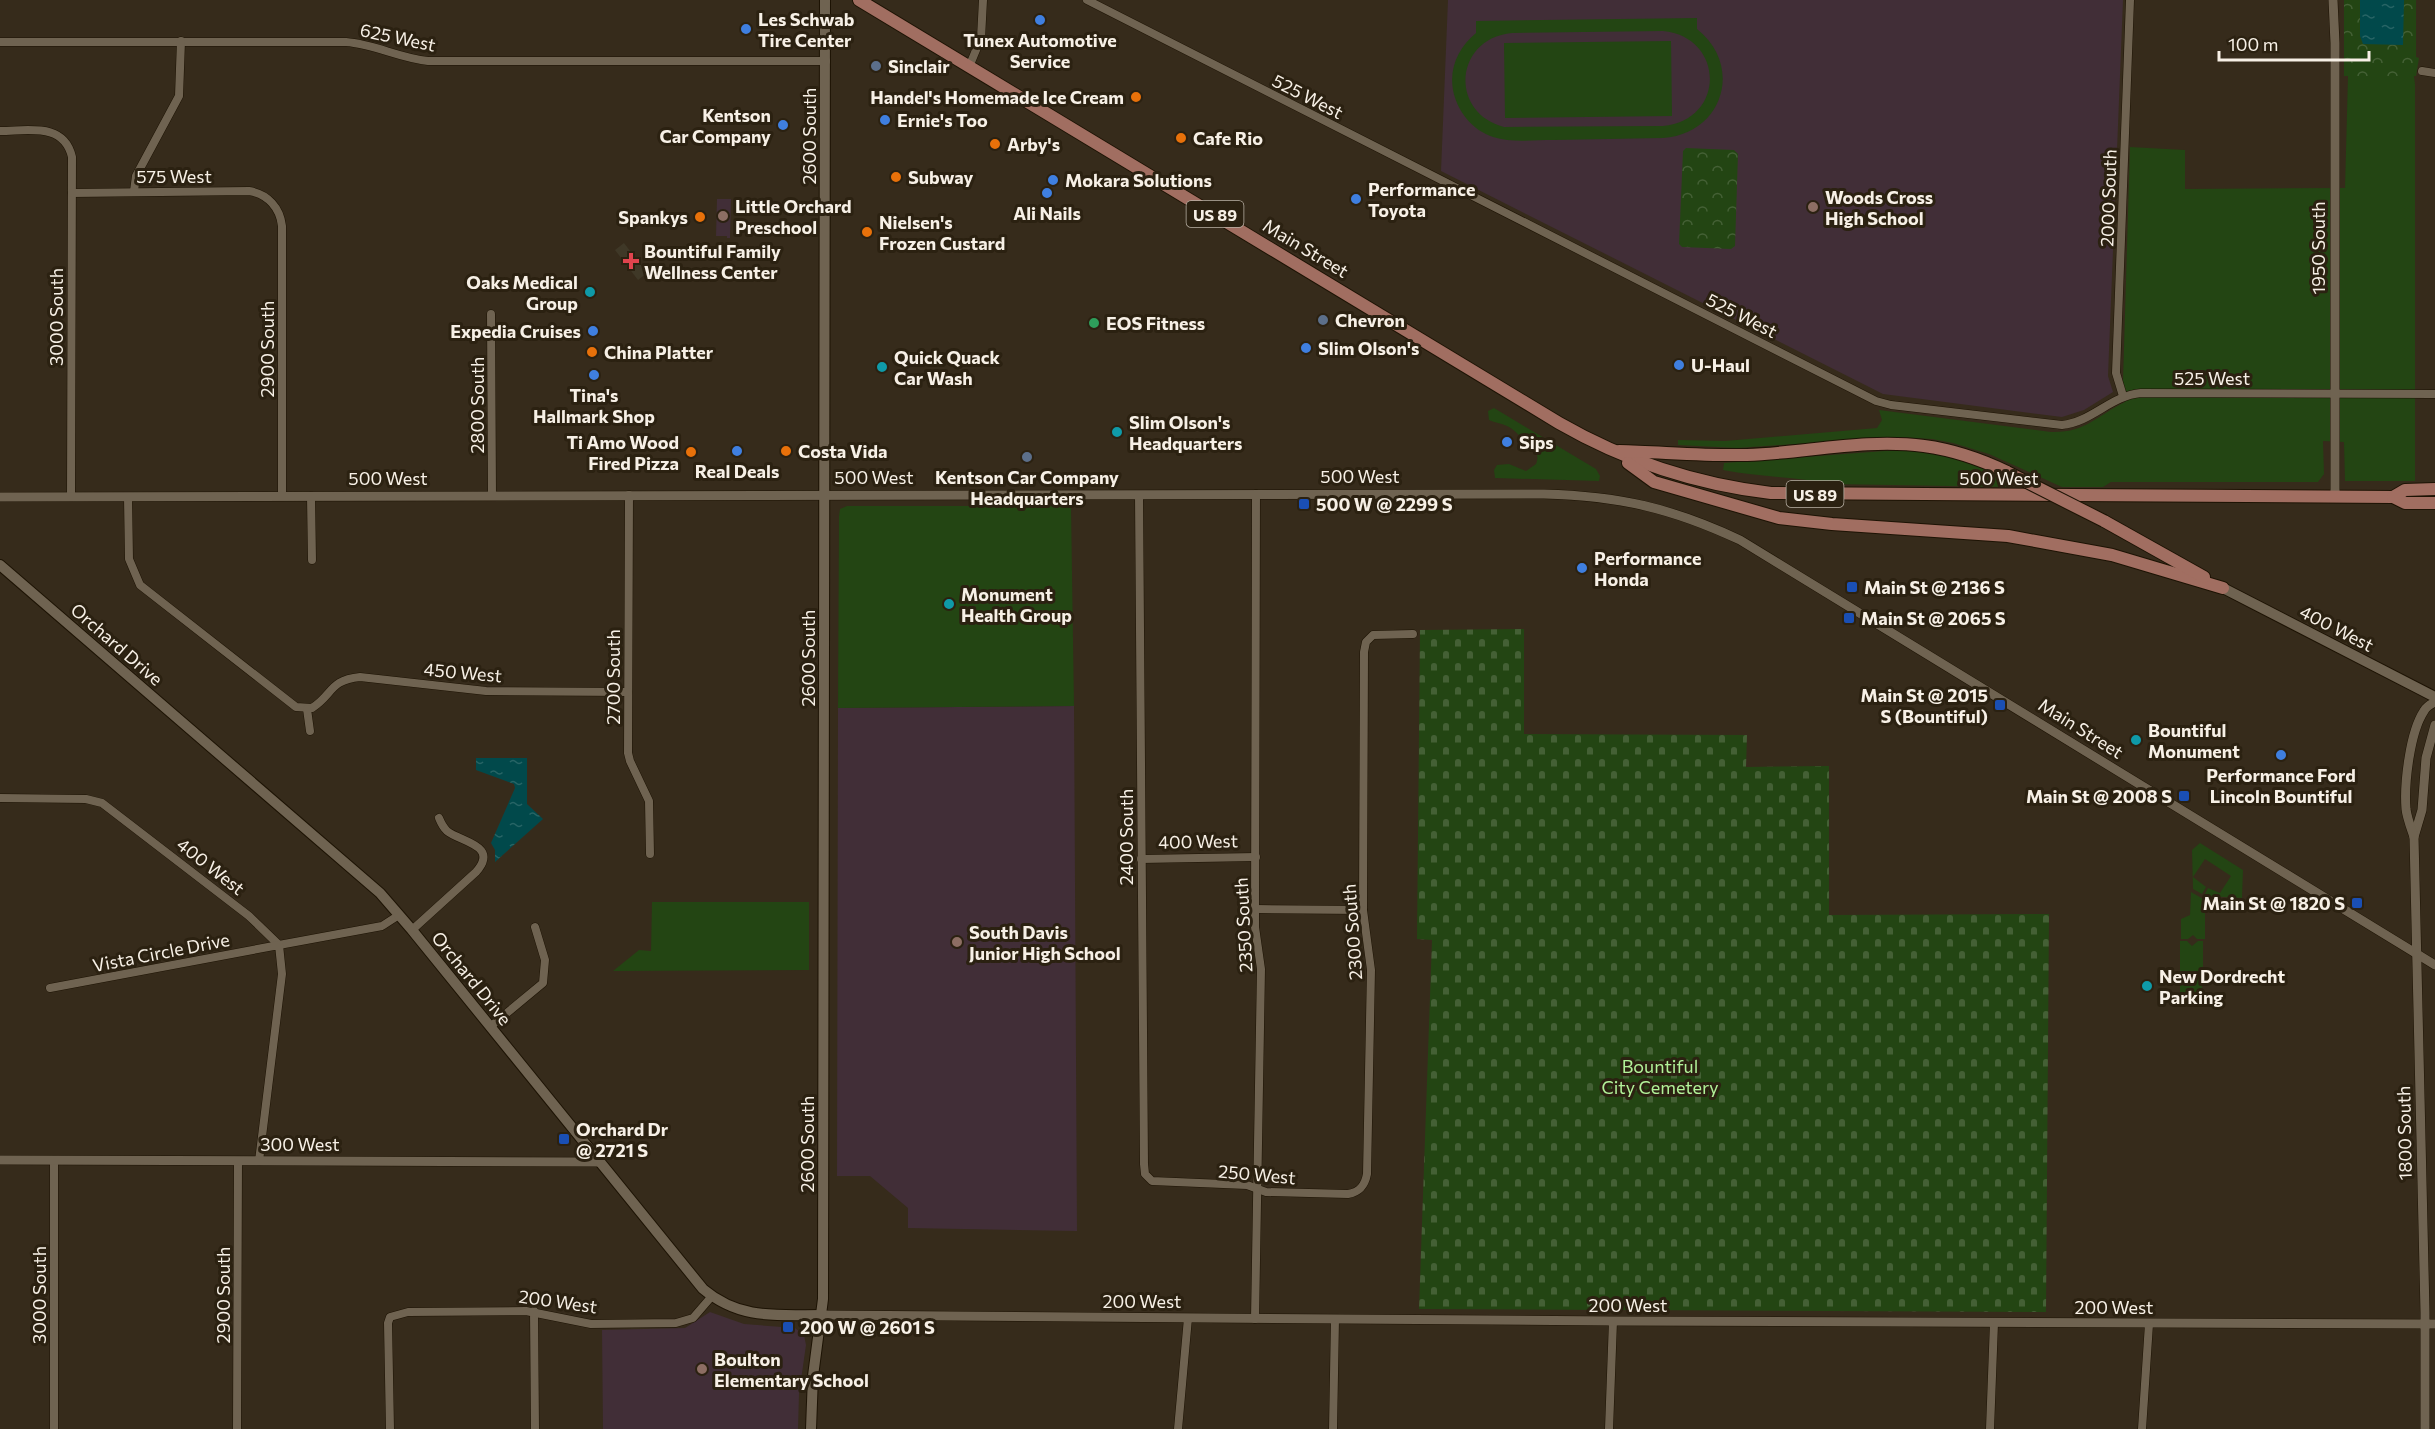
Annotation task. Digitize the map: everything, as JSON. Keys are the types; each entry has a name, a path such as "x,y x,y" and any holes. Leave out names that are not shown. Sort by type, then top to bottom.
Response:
{"main road":[{"name":"2600 South","path":"822,1315 824,1290 825,924 825,0"},
{"name":"Main Street","path":"859,0 1543,413 1612,450"},
{"path":"1612,450 1748,455 1884,445 1923,446 1979,459 2007,472 2104,521 2223,588"},
{"path":"1612,450 1654,482 1779,518 2008,537 2112,555 2223,588"},
{"name":"500 West","path":"1612,450 1637,461 1693,479 1721,486 1771,493 2335,496 2392,497 2405,503 2435,503"},
{"name":"500 West","path":"2392,497 2405,490 2435,489"},
{"name":"Orchard Drive","path":"0,565 369,882 412,930 697,1282 711,1296 731,1307 753,1314 822,1315"},
{"name":"400 West","path":"2223,588 2435,697"},
{"path":"812,1429 813,1377 822,1315"}],"street":[{"path":"969,67 981,38 983,0"},
{"name":"525 West","path":"1087,0 1876,401 1891,405 2062,425 2086,419 2105,405 2123,396 2148,393 2435,394"},
{"name":"2000 South","path":"2123,396 2116,373 2130,0"},
{"name":"1950 South","path":"2333,0 2335,44 2335,496"},
{"path":"134,191 136,176 179,96 181,41"},
{"name":"625 West","path":"0,42 354,42 428,61 826,61"},
{"path":"2422,71 2435,73"},
{"name":"3000 South","path":"0,131 50,132 64,140 72,157 71,497"},
{"name":"575 West","path":"72,193 249,191 264,196 272,203"},
{"name":"2900 South","path":"272,203 280,215 282,226 282,496"},
{"name":"2800 South","path":"491,314 492,496"},
{"name":"2350 South","path":"1255,1319 1261,962 1256,934 1256,494"},
{"name":"500 West","path":"0,497 1544,494 1594,496 1645,504 1712,526 1740,540"},
{"name":"2700 South","path":"629,495 628,753 649,801 650,854"},
{"name":"2400 South","path":"1139,495 1143,1164 1148,1179"},
{"path":"311,496 312,560"},
{"path":"128,497 129,559 140,585 292,705 307,709 310,731"},
{"name":"Main Street","path":"1740,540 2435,965"},
{"name":"2300 South","path":"1362,1188 1367,1174 1371,970 1363,910 1364,652 1369,638 1376,634 1413,634"},
{"name":"450 West","path":"307,709 317,705 333,686 346,679 360,677 486,691 628,692"},
{"name":"1800 South","path":"2425,1429 2430,1324 2414,837 2406,810 2409,766 2420,720 2425,708 2435,702"},
{"name":"1800 South","path":"2414,837 2422,810 2426,758 2435,725"},
{"name":"400 West","path":"0,798 86,799 102,803 249,916 279,945"},
{"path":"412,930 476,872 483,861 478,846 446,830 439,818"},
{"name":"400 West","path":"1141,858 1256,857"},
{"path":"1256,909 1363,910"},
{"path":"259,1161 282,974 279,945 382,926 399,915"},
{"path":"490,1027 543,983 545,960 535,927"},
{"name":"Vista Circle Drive","path":"50,988 279,945"},
{"name":"300 West","path":"0,1160 599,1162"},
{"name":"3000 South","path":"54,1160 54,1429"},
{"name":"2900 South","path":"237,1429 238,1161"},
{"name":"250 West","path":"1148,1179 1161,1183 1247,1185 1266,1192 1348,1194 1362,1188"},
{"name":"200 West","path":"390,1429 388,1323 390,1317 408,1312 534,1311 591,1324 676,1323 693,1318 711,1296"},
{"path":"534,1311 535,1429"},
{"name":"200 West","path":"822,1315 1613,1322 2430,1324"},
{"path":"1178,1429 1188,1318"},
{"path":"1334,1429 1335,1319"},
{"path":"1609,1429 1613,1322"},
{"path":"1990,1429 1994,1323"},
{"path":"2142,1429 2149,1324"}],"shaded area":[{"name":"Woods Cross High School","path":"1448,0 2123,0 2108,376 2113,392 2084,410 2062,417 1883,394 1441,171"},
{"name":"Little Orchard Preschool","path":"717,199 731,199 730,238 716,236"},
{"name":"Bountiful Family Wellness Center","path":"624,243 647,273 638,280 615,250"},
{"name":"South Davis Junior High School","path":"1074,706 1077,1231 908,1228 908,1208 870,1176 837,1176 838,708"},
{"name":"Boulton Elementary School","path":"710,1312 744,1324 795,1328 804,1335 806,1345 799,1394 798,1429 603,1429 602,1330 685,1328"}],"green space":[{"path":"2344,0 2416,0 2416,57 2419,58 2416,76 2344,76"},
{"path":"1697,18 1697,29 1711,44 1720,61 1723,79 1720,96 1713,112 1700,124 1684,134 1663,138 1522,141 1493,137 1472,125 1458,105 1453,90 1454,66 1460,51 1476,33 1476,21","holes":["1663,31 1683,37 1698,48 1707,62 1710,78 1707,95 1698,109 1684,120 1663,126 1504,127 1486,119 1474,107 1467,92 1466,76 1470,61 1479,48 1493,38 1512,33"]},
{"path":"1671,41 1672,116 1505,118 1504,43"},
{"path":"2348,76 2414,76 2415,481 2345,481 2344,442 2323,441 2324,474 2318,482 2111,482 2103,487 2062,487 1989,454 1932,439 1896,437 1737,448 1678,445 1678,440 1725,441 1877,428 1882,420 1879,410 2051,432 2073,430 2090,423 2125,402 2123,381 2130,147 2185,150 2185,189 2345,188"},
{"path":"1686,148 1734,150 1738,154 1735,246 1731,249 1682,247 1679,244 1683,151"},
{"path":"1494,408 1596,469 1600,476 1599,481 1495,478 1494,470 1497,465 1509,464 1526,471 1536,464 1537,456 1535,451 1512,429 1489,420 1488,411"},
{"path":"1898,450 1927,452 1969,461 1996,472 2008,480 2008,487 1831,484 1723,470 1724,463"},
{"path":"847,506 1071,506 1074,706 838,708 839,516 840,509"},
{"name":"Bountiful City Cemetery","path":"1524,629 1524,734 1747,735 1746,767 1829,766 1829,915 2049,914 2046,1312 1419,1309 1432,940 1417,939 1420,630"},
{"path":"2200,843 2243,870 2242,898 2204,896 2208,888 2220,893 2231,876 2205,859 2193,877 2206,887 2202,894 2193,889 2192,850"},
{"path":"2191,892 2205,900 2205,939 2197,939 2193,935 2188,939 2181,939 2181,919 2190,915"},
{"path":"652,902 809,902 809,970 613,971 639,950 651,951"},
{"path":"2180,941 2187,941 2192,946 2198,941 2203,941 2203,972 2180,971"},
{"path":"2180,976 2202,976 2202,1001 2180,1001"}],"water":[{"path":"2360,0 2404,0 2403,45 2363,44 2360,36"},
{"path":"476,758 527,758 527,804 543,819 495,862 495,850 491,843 515,788 514,784 476,770"}],"place":[{"name":"Tunex Automotive Service","path":"1040,20"},
{"name":"Les Schwab Tire Center","path":"746,29"},
{"name":"Sinclair","path":"876,66"},
{"name":"Handel's Homemade Ice Cream","path":"1136,97"},
{"name":"Ernie's Too","path":"885,120"},
{"name":"Kentson Car Company","path":"783,125"},
{"name":"Cafe Rio","path":"1181,138"},
{"name":"Arby's","path":"995,144"},
{"name":"Subway","path":"896,177"},
{"name":"Mokara Solutions","path":"1053,180"},
{"name":"Ali Nails","path":"1047,193"},
{"name":"Performance Toyota","path":"1356,199"},
{"name":"Woods Cross High School","path":"1813,207"},
{"name":"Little Orchard Preschool","path":"723,216"},
{"name":"Spankys","path":"700,217"},
{"name":"Nielsen's Frozen Custard","path":"867,232"},
{"name":"Bountiful Family Wellness Center","path":"631,261"},
{"name":"Oaks Medical Group","path":"590,292"},
{"name":"Chevron","path":"1323,320"},
{"name":"EOS Fitness","path":"1094,323"},
{"name":"Expedia Cruises","path":"593,331"},
{"name":"Slim Olson's","path":"1306,348"},
{"name":"China Platter","path":"592,352"},
{"name":"U-Haul","path":"1679,365"},
{"name":"Quick Quack Car Wash","path":"882,367"},
{"name":"Tina's Hallmark Shop","path":"594,375"},
{"name":"Slim Olson's Headquarters","path":"1117,432"},
{"name":"Sips","path":"1507,442"},
{"name":"Real Deals","path":"737,451"},
{"name":"Costa Vida","path":"786,451"},
{"name":"Ti Amo Wood Fired Pizza","path":"691,452"},
{"name":"Kentson Car Company Headquarters","path":"1027,457"},
{"name":"500 W @ 2299 S","path":"1304,504"},
{"name":"Performance Honda","path":"1582,568"},
{"name":"Main St @ 2136 S","path":"1852,587"},
{"name":"Monument Health Group","path":"949,604"},
{"name":"Main St @ 2065 S","path":"1849,618"},
{"name":"Main St @ 2015 S (Bountiful)","path":"2000,705"},
{"name":"Bountiful Monument","path":"2136,740"},
{"name":"Performance Ford Lincoln Bountiful","path":"2281,755"},
{"name":"Main St @ 2008 S","path":"2184,796"},
{"name":"Main St @ 1820 S","path":"2357,903"},
{"name":"South Davis Junior High School","path":"957,942"},
{"name":"New Dordrecht Parking","path":"2147,986"},
{"name":"Orchard Dr @ 2721 S","path":"564,1139"},
{"name":"200 W @ 2601 S","path":"788,1327"},
{"name":"Boulton Elementary School","path":"702,1369"}]}
